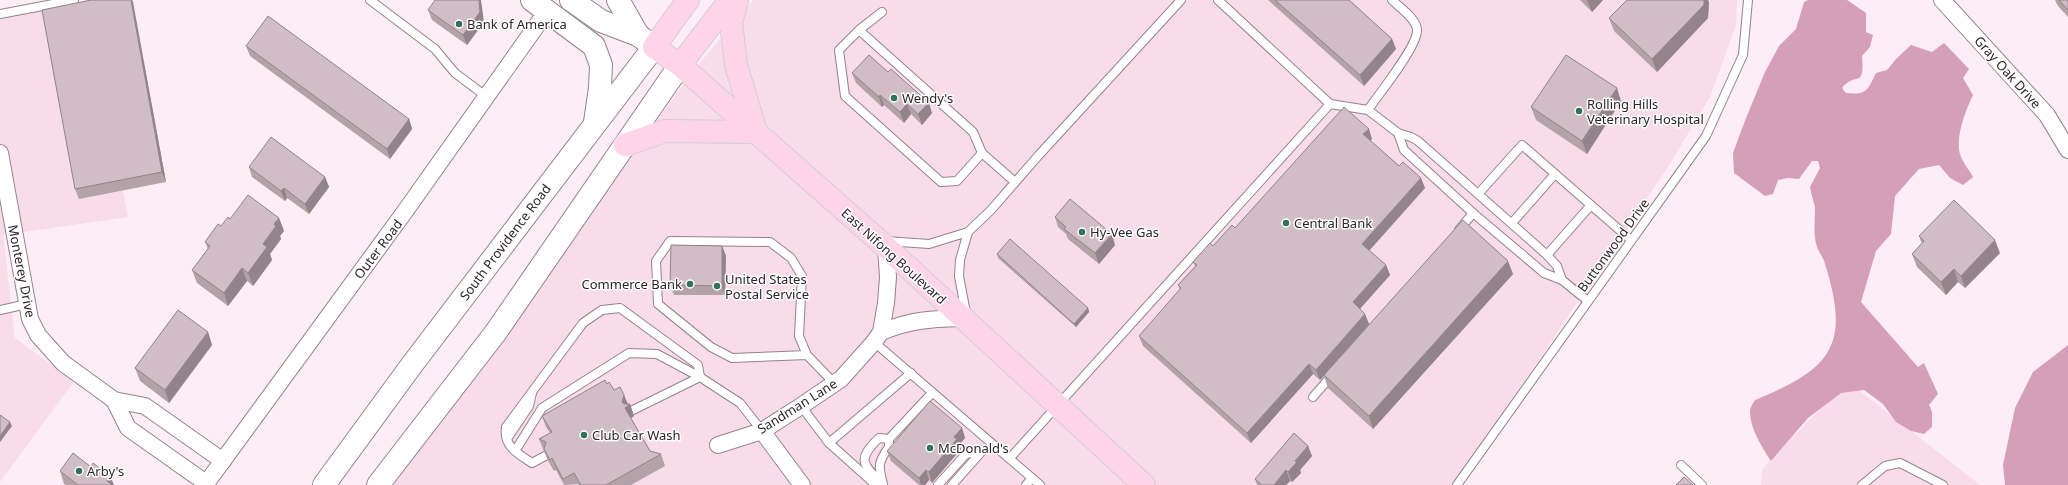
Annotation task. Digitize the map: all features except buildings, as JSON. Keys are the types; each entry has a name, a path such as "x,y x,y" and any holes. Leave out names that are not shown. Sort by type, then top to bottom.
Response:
{"main road":[{"name":"East Nifong Boulevard","path":"571,0 601,21 646,41 680,65 882,244 1144,485"},
{"name":"East Nifong Boulevard","path":"618,0 646,41"},
{"name":"South Providence Road","path":"324,485 411,366 595,124 646,41 688,0"},
{"path":"378,485 496,332 680,65 730,0"},
{"path":"625,146 665,131 756,132 736,65 731,22 737,0"},
{"path":"540,5 594,46 601,65 600,88 595,124"}],"street":[{"name":"Gray Oak Drive","path":"1942,0 2047,115 2068,150"},
{"name":"Outer Road","path":"206,484 487,97 540,5"},
{"name":"Monterey Drive","path":"0,153 30,319 38,335 55,356 114,400 145,406 223,461"},
{"path":"877,337 886,303 888,277 882,244"},
{"name":"Sandman Lane","path":"718,445 762,431 835,384 841,380 877,337 906,322 926,319 964,321"},
{"name":"Monterey Drive","path":"114,400 128,428 206,484"},
{"path":"762,431 802,485"}],"lane":[{"path":"0,14 74,0"},
{"path":"370,0 435,49 455,73 487,97"},
{"path":"882,244 929,244 968,232 991,210 1181,0"},
{"path":"1218,0 1330,104 1368,110 1398,133 1418,141 1479,193 1547,255 1557,266 1562,280"},
{"path":"1368,110 1404,60 1416,38 1417,30 1415,24 1392,0"},
{"name":"Buttonwood Drive","path":"1457,485 1706,136 1743,55 1748,0"},
{"path":"882,12 859,30 839,50 845,96 941,182 957,180 982,154"},
{"path":"859,30 974,132 982,154 1015,182"},
{"path":"1010,458 1056,405 1330,104"},
{"path":"1398,133 1404,150 1473,214 1544,273 1562,280 1588,301"},
{"path":"1479,193 1522,145 1631,240"},
{"path":"1512,223 1555,174"},
{"path":"1547,255 1591,205"},
{"path":"1452,237 1473,214"},
{"path":"964,321 959,276 960,260 968,232"},
{"path":"807,355 732,358 711,347 658,304 656,261 670,241 770,242 791,258 802,276 799,336 807,355 835,384"},
{"path":"0,310 27,304"},
{"path":"545,456 532,463 515,451 510,447 507,439 506,427 583,322 602,310 620,308 698,365 700,377"},
{"path":"877,337 932,393 1040,485"},
{"path":"515,451 542,408 629,353 657,354 700,377 740,403 762,431"},
{"path":"1313,397 1339,368"},
{"path":"829,443 911,373"},
{"path":"631,410 700,377"},
{"path":"881,485 879,468 881,458 889,447 889,440 932,393"},
{"path":"801,406 829,443 881,485"},
{"path":"881,485 866,467 864,460 866,449 878,438 889,440"},
{"path":"952,485 991,442"},
{"path":"938,485 966,454 983,450"},
{"path":"1862,485 1885,466 1900,463 1943,485"},
{"path":"1681,465 1702,485"},
{"path":"1026,485 1032,478"}],"shaded area":[{"path":"753,0 1737,0 1736,25 1710,97 1668,167 1455,485 390,485 694,70"},
{"path":"1808,0 1847,0 1866,13 1866,32 1873,35 1870,47 1862,56 1863,66 1860,77 1847,83 1842,88 1846,93 1858,93 1866,90 1876,73 1887,70 1911,45 1932,52 1944,43 1969,69 1963,78 1973,95 1963,119 1959,137 1959,146 1963,161 1973,177 1963,185 1950,178 1939,165 1919,169 1895,196 1891,234 1876,251 1861,302 1918,367 1924,363 1938,394 1929,405 1932,412 1932,427 1924,434 1911,431 1896,422 1883,404 1864,390 1841,393 1808,418 1771,461 1754,431 1750,408 1755,400 1781,389 1802,377 1817,365 1828,351 1834,335 1836,315 1833,292 1816,242 1815,208 1810,187 1820,168 1818,161 1812,161 1799,179 1788,178 1778,180 1773,194 1765,196 1734,173 1733,153 1765,72 1779,46 1796,29 1804,2"},
{"path":"85,2 128,217 3,235 15,338 74,381 0,482 0,17"},
{"path":"2068,345 2068,485 2005,485 2003,465 2015,408 2033,372"},
{"path":"1847,381 1980,485 1761,485 1762,469"}],"place":[{"name":"Bank of America","path":"459,24"},
{"name":"Wendy's","path":"894,98"},
{"name":"Rolling Hills Veterinary Hospital","path":"1579,111"},
{"name":"Central Bank","path":"1286,223"},
{"name":"Hy-Vee Gas","path":"1082,232"},
{"name":"Commerce Bank","path":"690,284"},
{"name":"United States Postal Service","path":"717,286"},
{"name":"Club Car Wash","path":"584,435"},
{"name":"McDonald's","path":"930,448"},
{"name":"Arby's","path":"79,471"}]}
